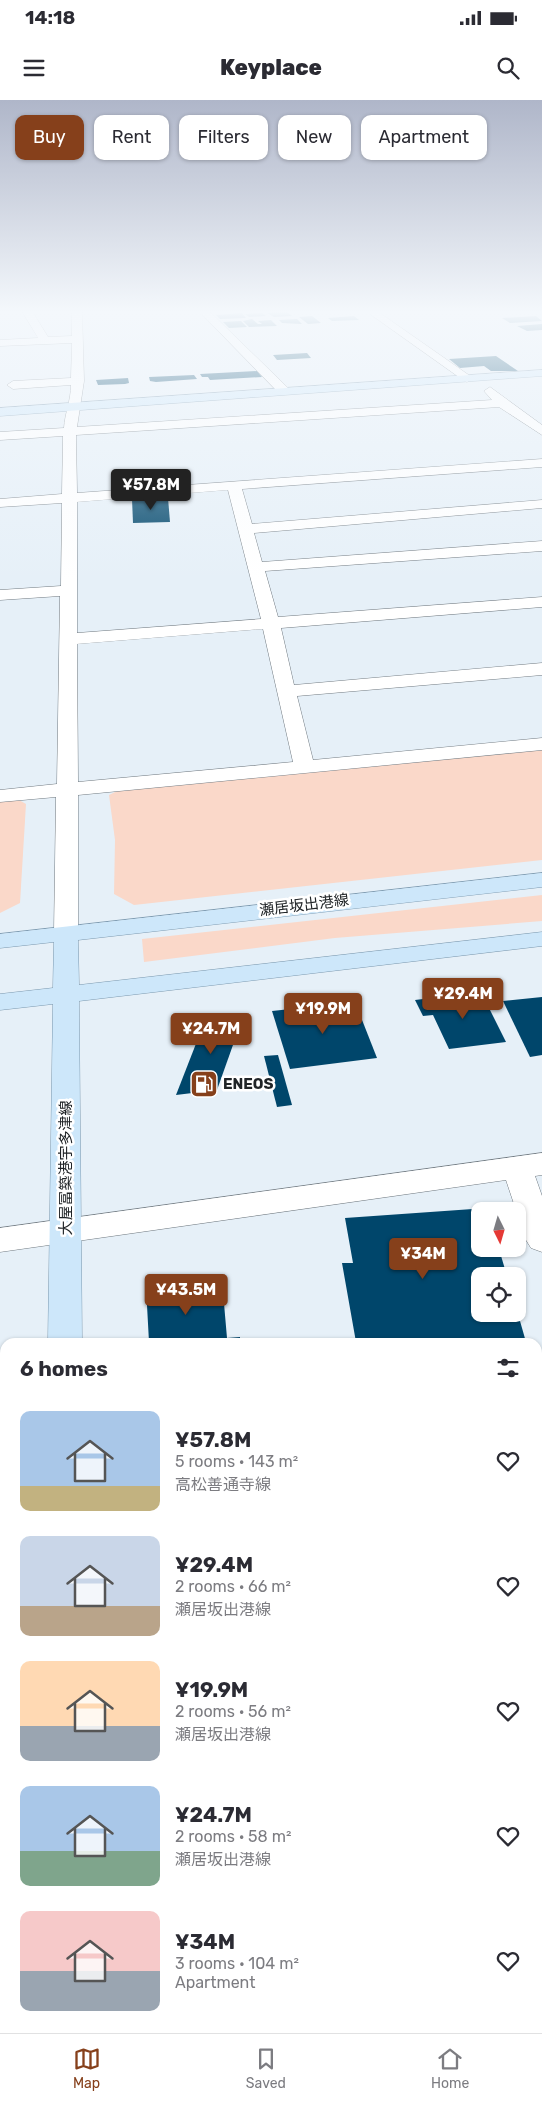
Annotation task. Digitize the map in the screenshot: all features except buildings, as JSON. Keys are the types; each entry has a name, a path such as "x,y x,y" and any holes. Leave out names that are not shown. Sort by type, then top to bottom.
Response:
{"main road":[{"path":"0,412 137,401"},
{"name":"瀬居坂出港線","path":"66,933 542,880"},
{"path":"0,942 66,933"},
{"name":"大屋冨築港宇多津線","path":"65,1338 66,933"},
{"path":"0,1002 542,939"}],"street":[{"path":"66,933 70,432 75,401"},
{"path":"0,436 502,403 542,431"},
{"path":"0,503 542,463"},
{"path":"484,468 497,480"},
{"path":"234,486 271,624 304,767"},
{"path":"510,493 523,506"},
{"path":"246,529 523,506 539,511"},
{"path":"256,567 542,546"},
{"path":"0,596 68,591"},
{"path":"69,639 542,602"},
{"path":"286,691 542,669"},
{"path":"0,796 542,744"},
{"path":"0,1240 530,1166 542,1240"}],"shaded area":[{"path":"542,750 542,860 134,905 114,894 115,840 109,795 117,791"},
{"path":"19,800 26,804 20,903 0,913 0,802"},
{"path":"542,895 542,921 335,938 144,962 142,939"}],"place":[{"name":"ENEOS","path":"204,1084"}]}
